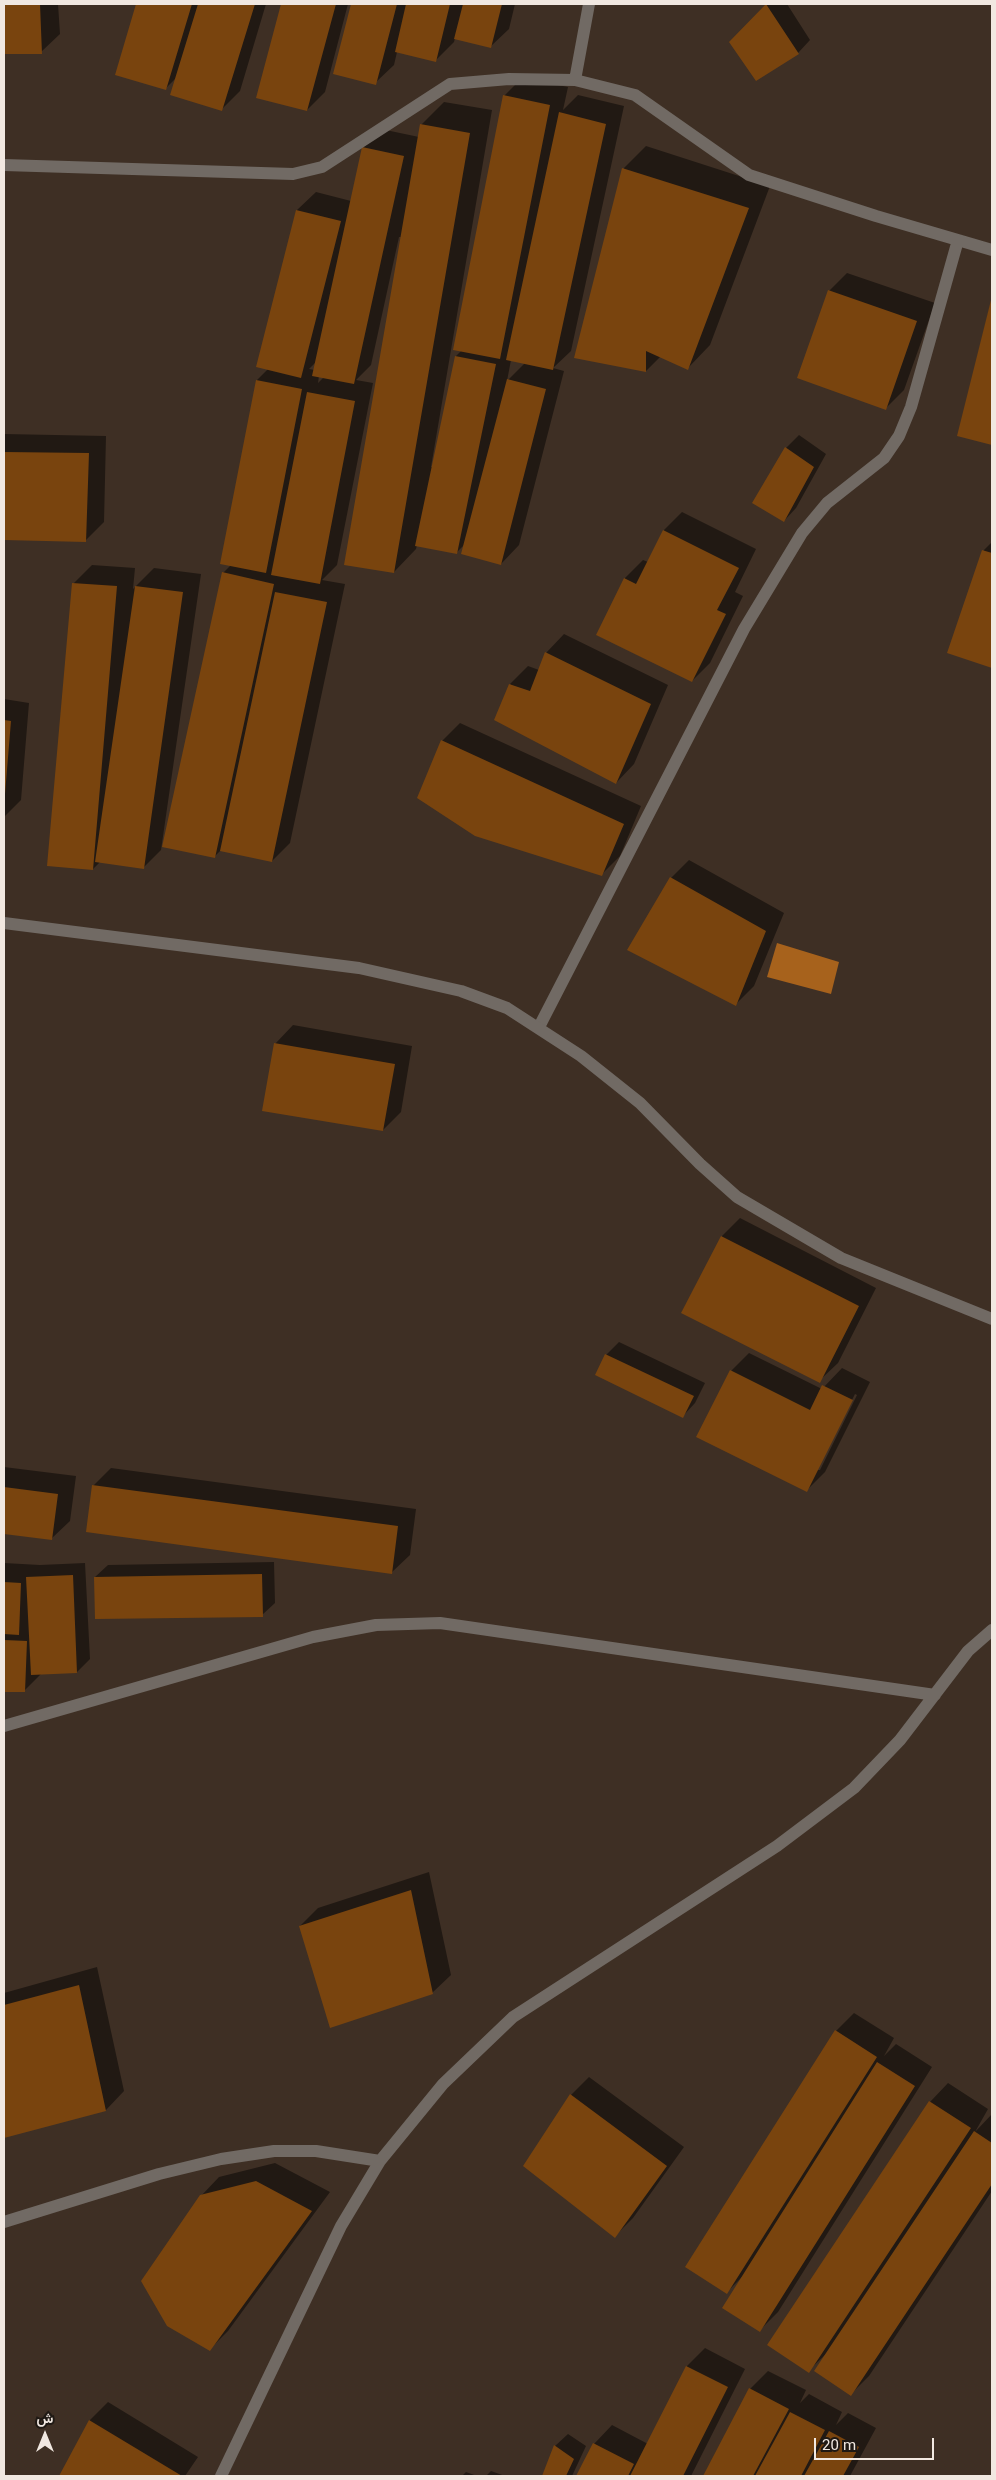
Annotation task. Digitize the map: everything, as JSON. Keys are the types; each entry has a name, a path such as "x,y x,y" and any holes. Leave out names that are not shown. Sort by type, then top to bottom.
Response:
{"street":[{"path":"575,80 589,4"},
{"path":"4,164 293,174 322,166 450,84 508,79 575,80 635,96 748,175 992,250"},
{"path":"539,1027 744,629 808,526 827,503 884,458 899,436 911,407 958,240"},
{"path":"4,923 358,968 461,991 507,1008 581,1056 640,1103 700,1164 738,1197 841,1258 992,1319"},
{"path":"4,1726 313,1637 376,1625 440,1623 935,1695"},
{"path":"221,2476 341,2226 380,2160 443,2084 513,2017 778,1846 854,1788 900,1740 968,1651 992,1630"},
{"path":"4,2222 159,2174 221,2158 274,2151 316,2151 380,2160"}],"shaded area":[{"path":"777,943 839,962 831,994 767,977"}],"building":[{"path":"4,4 40,4 42,54 4,54"},
{"path":"136,4 192,4 166,90 115,75"},
{"path":"198,4 255,4 222,111 170,95"},
{"path":"281,4 336,4 307,111 256,98"},
{"path":"351,4 397,4 376,85 333,74"},
{"path":"406,4 450,4 436,62 395,52"},
{"path":"463,4 502,4 491,48 454,39"},
{"path":"766,4 799,54 756,81 729,42"},
{"path":"503,95 550,105 500,359 453,350"},
{"path":"559,112 606,124 553,370 506,360"},
{"path":"420,124 470,133 394,573 344,565"},
{"path":"362,147 404,156 354,384 312,376"},
{"path":"622,168 749,208 688,370 646,351 646,372 574,358"},
{"path":"296,210 341,221 301,378 256,367"},
{"path":"828,290 917,321 886,410 797,378"},
{"path":"992,296 992,445 957,436"},
{"path":"455,356 496,364 457,554 415,546"},
{"path":"507,379 546,389 501,565 461,554"},
{"path":"256,380 302,389 266,573 220,564"},
{"path":"307,392 355,401 320,584 271,575"},
{"path":"785,447 814,467 784,522 752,503"},
{"path":"4,452 89,453 86,542 4,540"},
{"path":"663,530 739,568 717,610 726,614 692,682 596,635 624,578 636,584"},
{"path":"982,550 992,553 992,668 947,653"},
{"path":"222,572 274,584 215,858 162,847"},
{"path":"72,583 117,586 93,870 47,866"},
{"path":"135,586 183,592 144,869 95,862"},
{"path":"275,592 327,602 272,862 220,851"},
{"path":"545,652 651,704 616,784 494,720 509,684 530,691"},
{"path":"4,720 11,721 5,794 4,794"},
{"path":"441,740 624,824 602,876 475,836 417,798"},
{"path":"670,877 766,931 736,1006 627,950"},
{"path":"274,1043 395,1064 383,1131 262,1111"},
{"path":"721,1236 859,1306 820,1383 681,1313"},
{"path":"605,1354 694,1396 683,1418 595,1375"},
{"path":"730,1370 810,1410 822,1385 853,1400 807,1492 696,1437"},
{"path":"92,1485 398,1526 392,1574 86,1532"},
{"path":"4,1487 58,1494 52,1540 4,1534"},
{"path":"262,1574 263,1617 95,1619 94,1577"},
{"path":"73,1575 77,1673 31,1675 26,1577"},
{"path":"4,1582 21,1583 19,1635 4,1634"},
{"path":"4,1640 27,1641 25,1692 4,1692"},
{"path":"411,1890 433,1994 330,2028 299,1926"},
{"path":"79,1985 106,2111 4,2138 4,2005"},
{"path":"835,2030 877,2057 727,2294 685,2267"},
{"path":"877,2062 915,2086 760,2332 722,2308"},
{"path":"570,2094 667,2166 615,2238 523,2166"},
{"path":"929,2101 971,2128 809,2373 767,2345"},
{"path":"974,2131 992,2143 992,2184 851,2396 814,2371"},
{"path":"256,2181 312,2211 210,2351 167,2326 141,2281 200,2195"},
{"path":"686,2366 728,2387 683,2476 630,2476"},
{"path":"749,2388 789,2409 753,2476 703,2476"},
{"path":"790,2412 825,2430 801,2476 755,2476"},
{"path":"89,2420 182,2476 59,2476"},
{"path":"829,2431 859,2447 843,2476 804,2476"},
{"path":"593,2443 634,2464 628,2476 576,2476"},
{"path":"554,2445 574,2459 566,2476 542,2476"}]}
